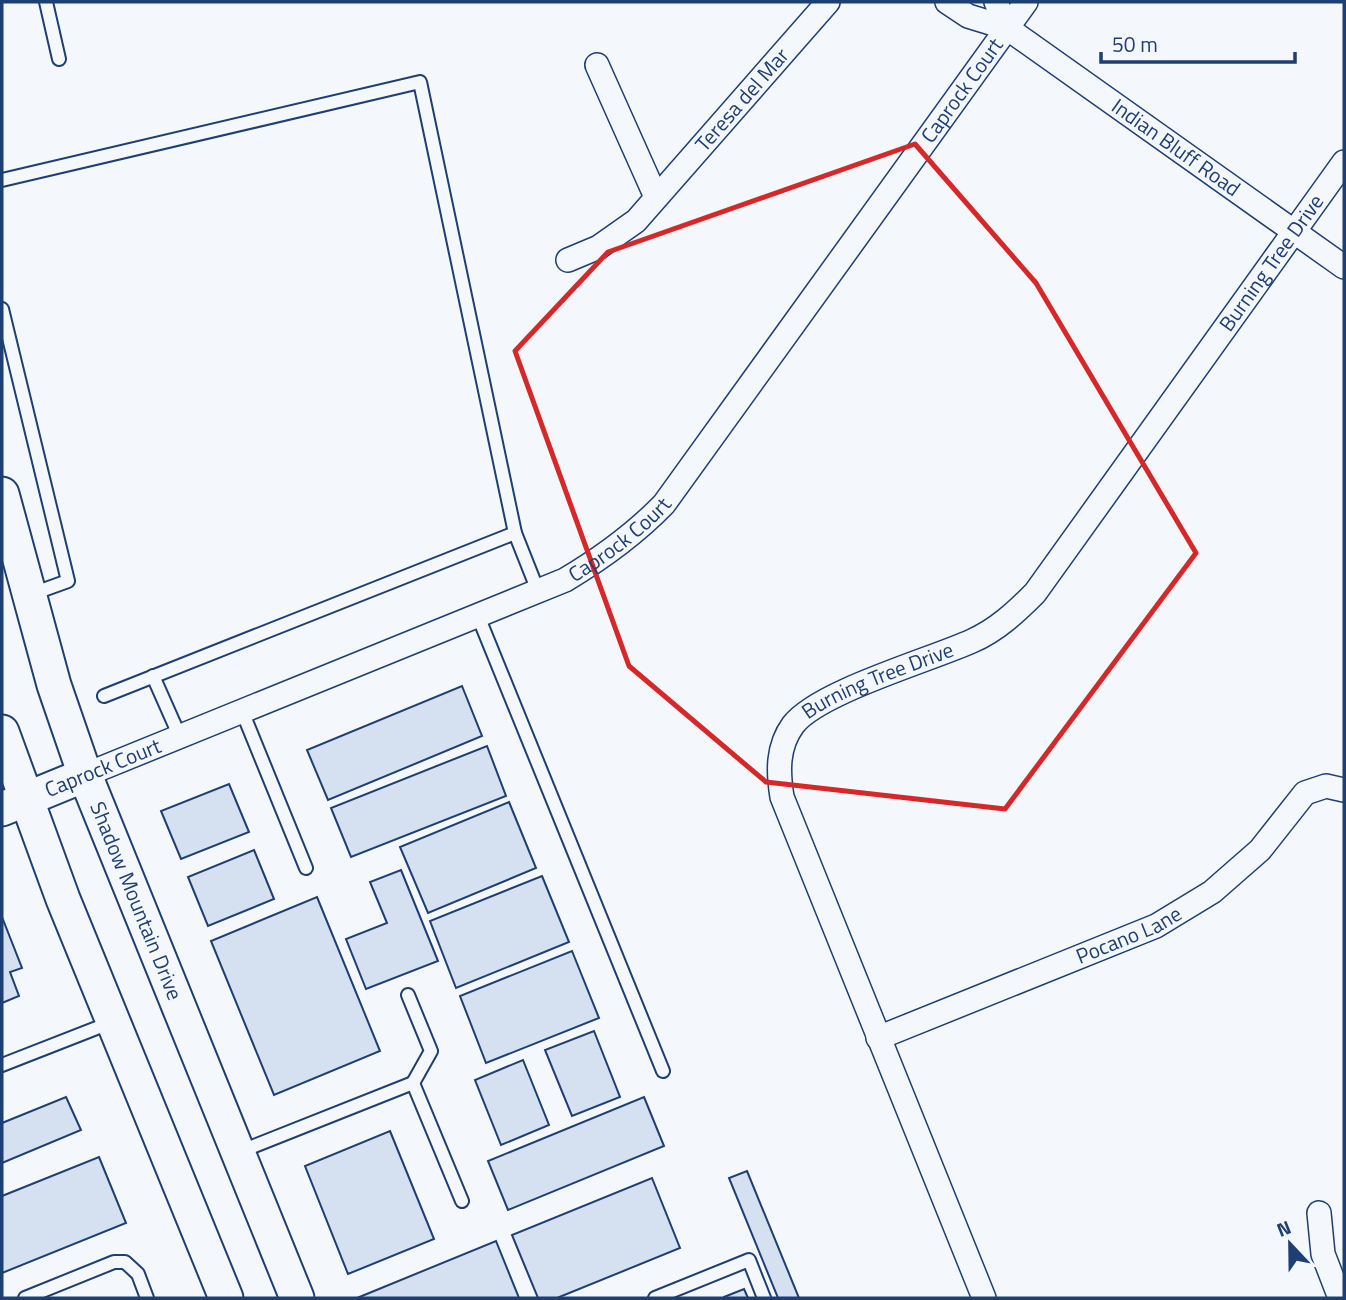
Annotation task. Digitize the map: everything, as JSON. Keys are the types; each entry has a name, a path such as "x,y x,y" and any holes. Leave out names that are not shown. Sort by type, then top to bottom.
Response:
{"main road":[{"name":"Shadow Mountain Drive","path":"2,494 7,536 85,775 238,1152 292,1297"},
{"path":"2,732 13,804 113,1022 226,1298"},
{"name":"Caprock Court","path":"13,804 85,775"}],"street":[{"name":"Teresa del Mar","path":"568,260 599,247 636,221 828,2"},
{"path":"947,2 968,16 1007,28"},
{"path":"996,2 1007,28"},
{"name":"Caprock Court","path":"85,775 565,580 603,557 643,526 664,504 1026,2"},
{"name":"Indian Bluff Road","path":"1007,28 1344,267"},
{"path":"597,65 656,197"},
{"name":"Burning Tree Drive","path":"984,1298 782,797 778,774 786,738 803,714 822,701 973,641 1009,618 1035,593 1344,162"},
{"name":"Pocano Lane","path":"878,1038 1156,926 1212,891 1260,850 1305,793 1326,786 1344,790"},
{"path":"1319,1213 1323,1254 1340,1298"}],"lane":[{"path":"46,2 59,60"},
{"path":"2,180 420,82 515,533 538,591"},
{"path":"2,309 68,581 28,595"},
{"path":"104,696 515,533"},
{"path":"478,615 663,1072"},
{"path":"153,676 180,737"},
{"path":"242,711 306,868"},
{"path":"238,1152 413,1083 431,1051 408,995"},
{"path":"2,1065 113,1022"},
{"path":"413,1083 462,1200"},
{"path":"654,1298 749,1260 764,1298"},
{"path":"25,1298 114,1262 125,1262 138,1274 147,1298"}],"highlighted area":[{"path":"915,144 1036,283 1196,553 1005,809 766,782 629,666 515,351 608,252"}],"building":[{"path":"462,686 482,736 328,800 307,750"},
{"path":"487,746 506,796 351,857 331,808"},
{"path":"229,784 249,832 181,859 161,811"},
{"path":"509,802 536,868 428,913 400,847"},
{"path":"254,850 274,899 208,926 188,877"},
{"path":"401,870 438,961 366,989 346,939 387,923 370,882"},
{"path":"542,876 569,942 456,988 430,921"},
{"path":"317,897 380,1051 274,1095 211,941"},
{"path":"2,917 22,968 10,972 19,996 2,1003"},
{"path":"572,951 599,1018 486,1063 460,996"},
{"path":"594,1031 620,1097 572,1116 545,1050"},
{"path":"523,1060 549,1125 501,1145 475,1080"},
{"path":"66,1097 81,1130 2,1163 2,1123"},
{"path":"644,1097 664,1146 508,1210 488,1161"},
{"path":"390,1131 434,1239 348,1274 305,1166"},
{"path":"99,1157 126,1223 2,1273 2,1196"},
{"path":"747,1171 799,1298 778,1298 729,1178"},
{"path":"652,1178 680,1248 557,1298 538,1298 512,1235"},
{"path":"496,1241 519,1298 357,1298"},
{"path":"744,1289 748,1298 724,1298 724,1297"}]}
